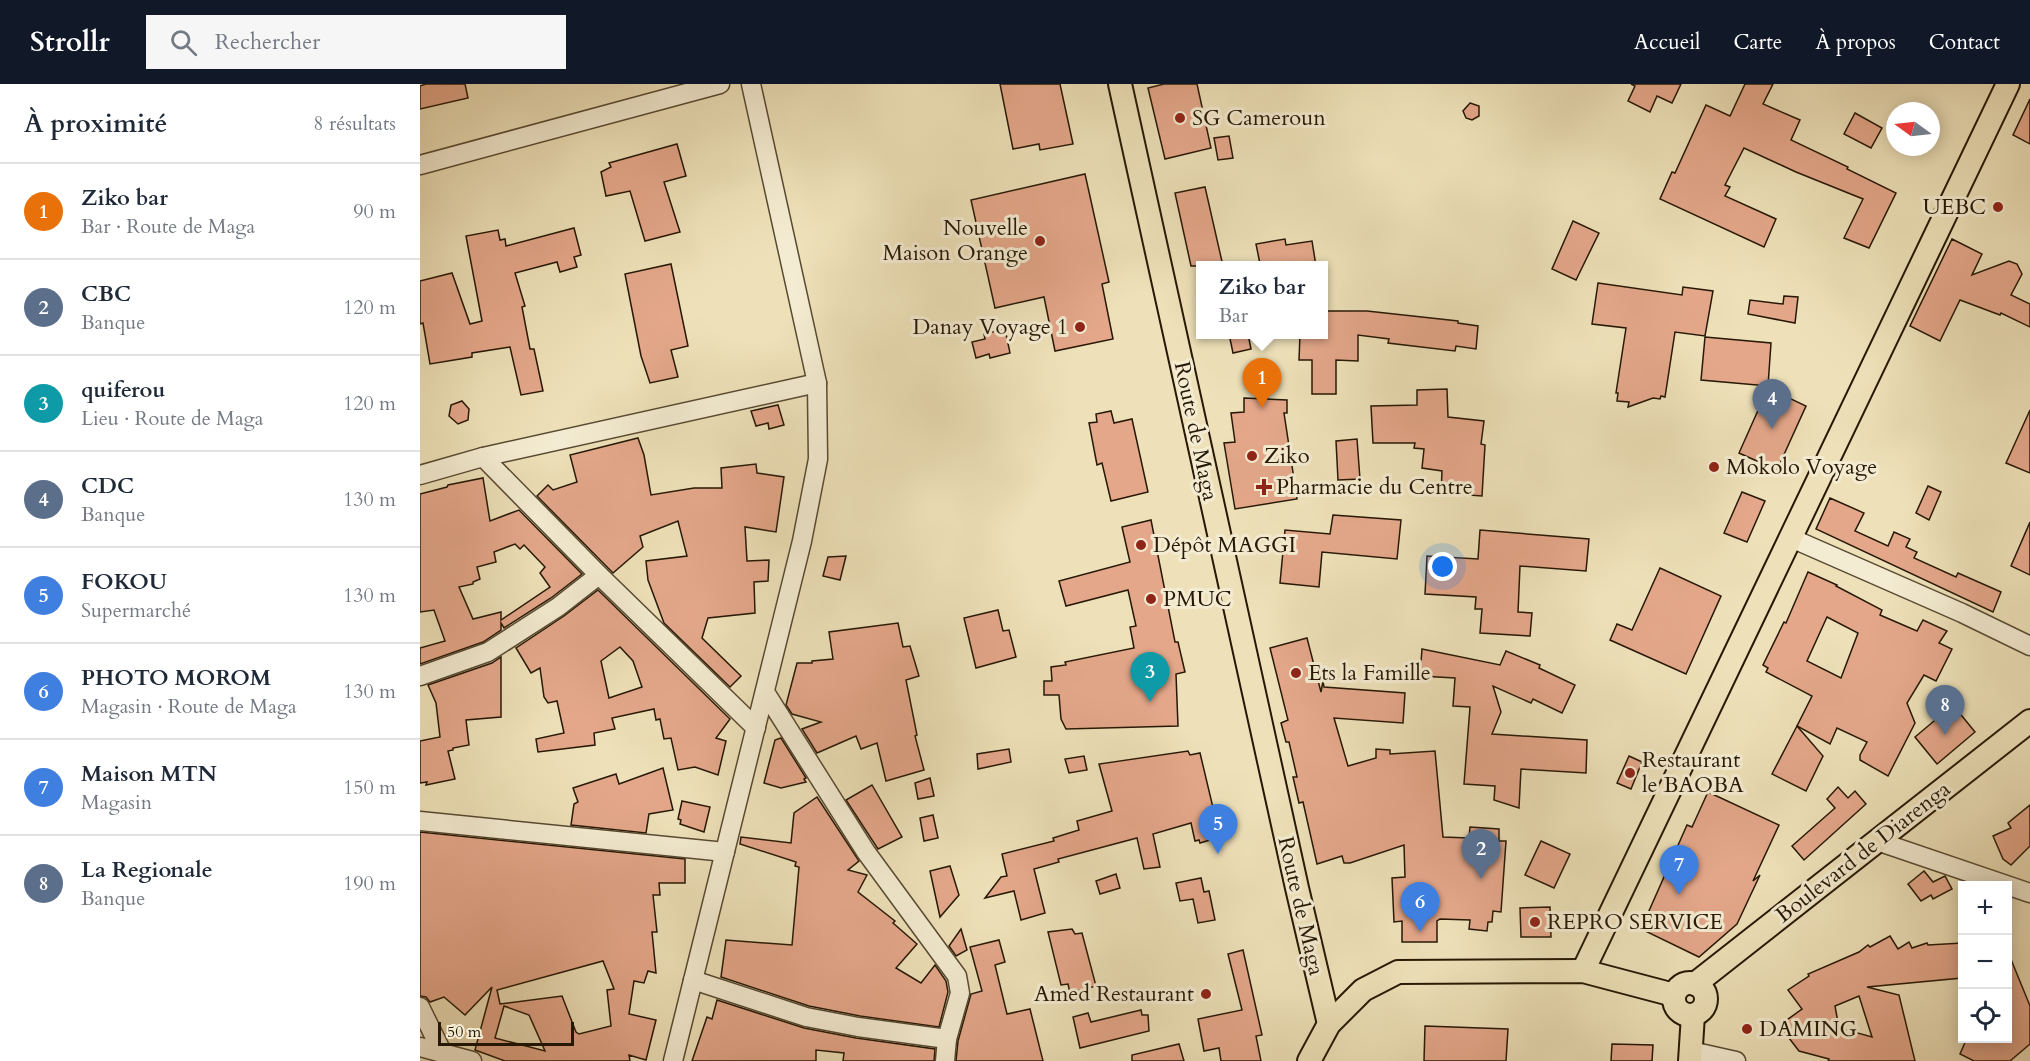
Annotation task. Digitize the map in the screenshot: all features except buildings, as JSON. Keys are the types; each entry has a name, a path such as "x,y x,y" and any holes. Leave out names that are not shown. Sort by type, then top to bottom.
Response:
{"main road":[{"name":"Route de Maga","path":"1120,84 1329,1024"},
{"path":"1583,971 2008,84"},
{"name":"Boulevard de Diarenga","path":"1695,984 2030,721"},
{"path":"1309,1061 1329,1024 1363,990 1398,972 1583,971 1674,995"},
{"path":"1695,984 1705,994 1705,1003 1700,1011 1692,1015 1684,1014 1676,1009 1674,995 1682,985 1695,984"},
{"path":"1691,1056 1692,1015"}],"street":[{"path":"420,165 720,84"},
{"path":"673,1061 802,541 818,459 817,384 751,84"},
{"path":"420,474 483,457 817,384"},
{"path":"483,457 599,575 756,728"},
{"path":"1791,538 2030,646"},
{"path":"420,676 488,652 558,607 599,575"},
{"path":"765,692 866,852 957,976 960,993 947,1039 945,1061"},
{"path":"420,821 725,852"},
{"path":"1877,841 2030,893"},
{"path":"693,980 806,1017 858,1027 947,1039"},
{"path":"420,1007 445,1057"},
{"path":"420,1047 445,1057 472,1061"},
{"path":"1691,1056 1736,1061"}],"place":[{"name":"SG Cameroun","path":"1180,118"},
{"name":"UEBC","path":"1998,207"},
{"name":"Nouvelle Maison Orange","path":"1040,241"},
{"name":"Danay Voyage 1","path":"1080,327"},
{"name":"Ziko bar","path":"1262,408"},
{"name":"CDC","path":"1772,429"},
{"name":"Ziko","path":"1252,456"},
{"name":"Mokolo Voyage","path":"1714,467"},
{"name":"Pharmacie du Centre","path":"1264,487"},
{"name":"Dépôt MAGGI","path":"1141,545"},
{"name":"PMUC","path":"1151,599"},
{"name":"Ets la Famille","path":"1296,673"},
{"name":"quiferou","path":"1150,702"},
{"name":"La Regionale","path":"1945,735"},
{"name":"Restaurant le BAOBA","path":"1630,773"},
{"name":"FOKOU","path":"1218,854"},
{"name":"CBC","path":"1481,879"},
{"name":"Maison MTN","path":"1679,895"},
{"name":"REPRO SERVICE","path":"1535,922"},
{"name":"PHOTO MOROM","path":"1420,932"},
{"name":"Amed Restaurant","path":"1206,994"},
{"name":"DAMING","path":"1747,1029"}]}
